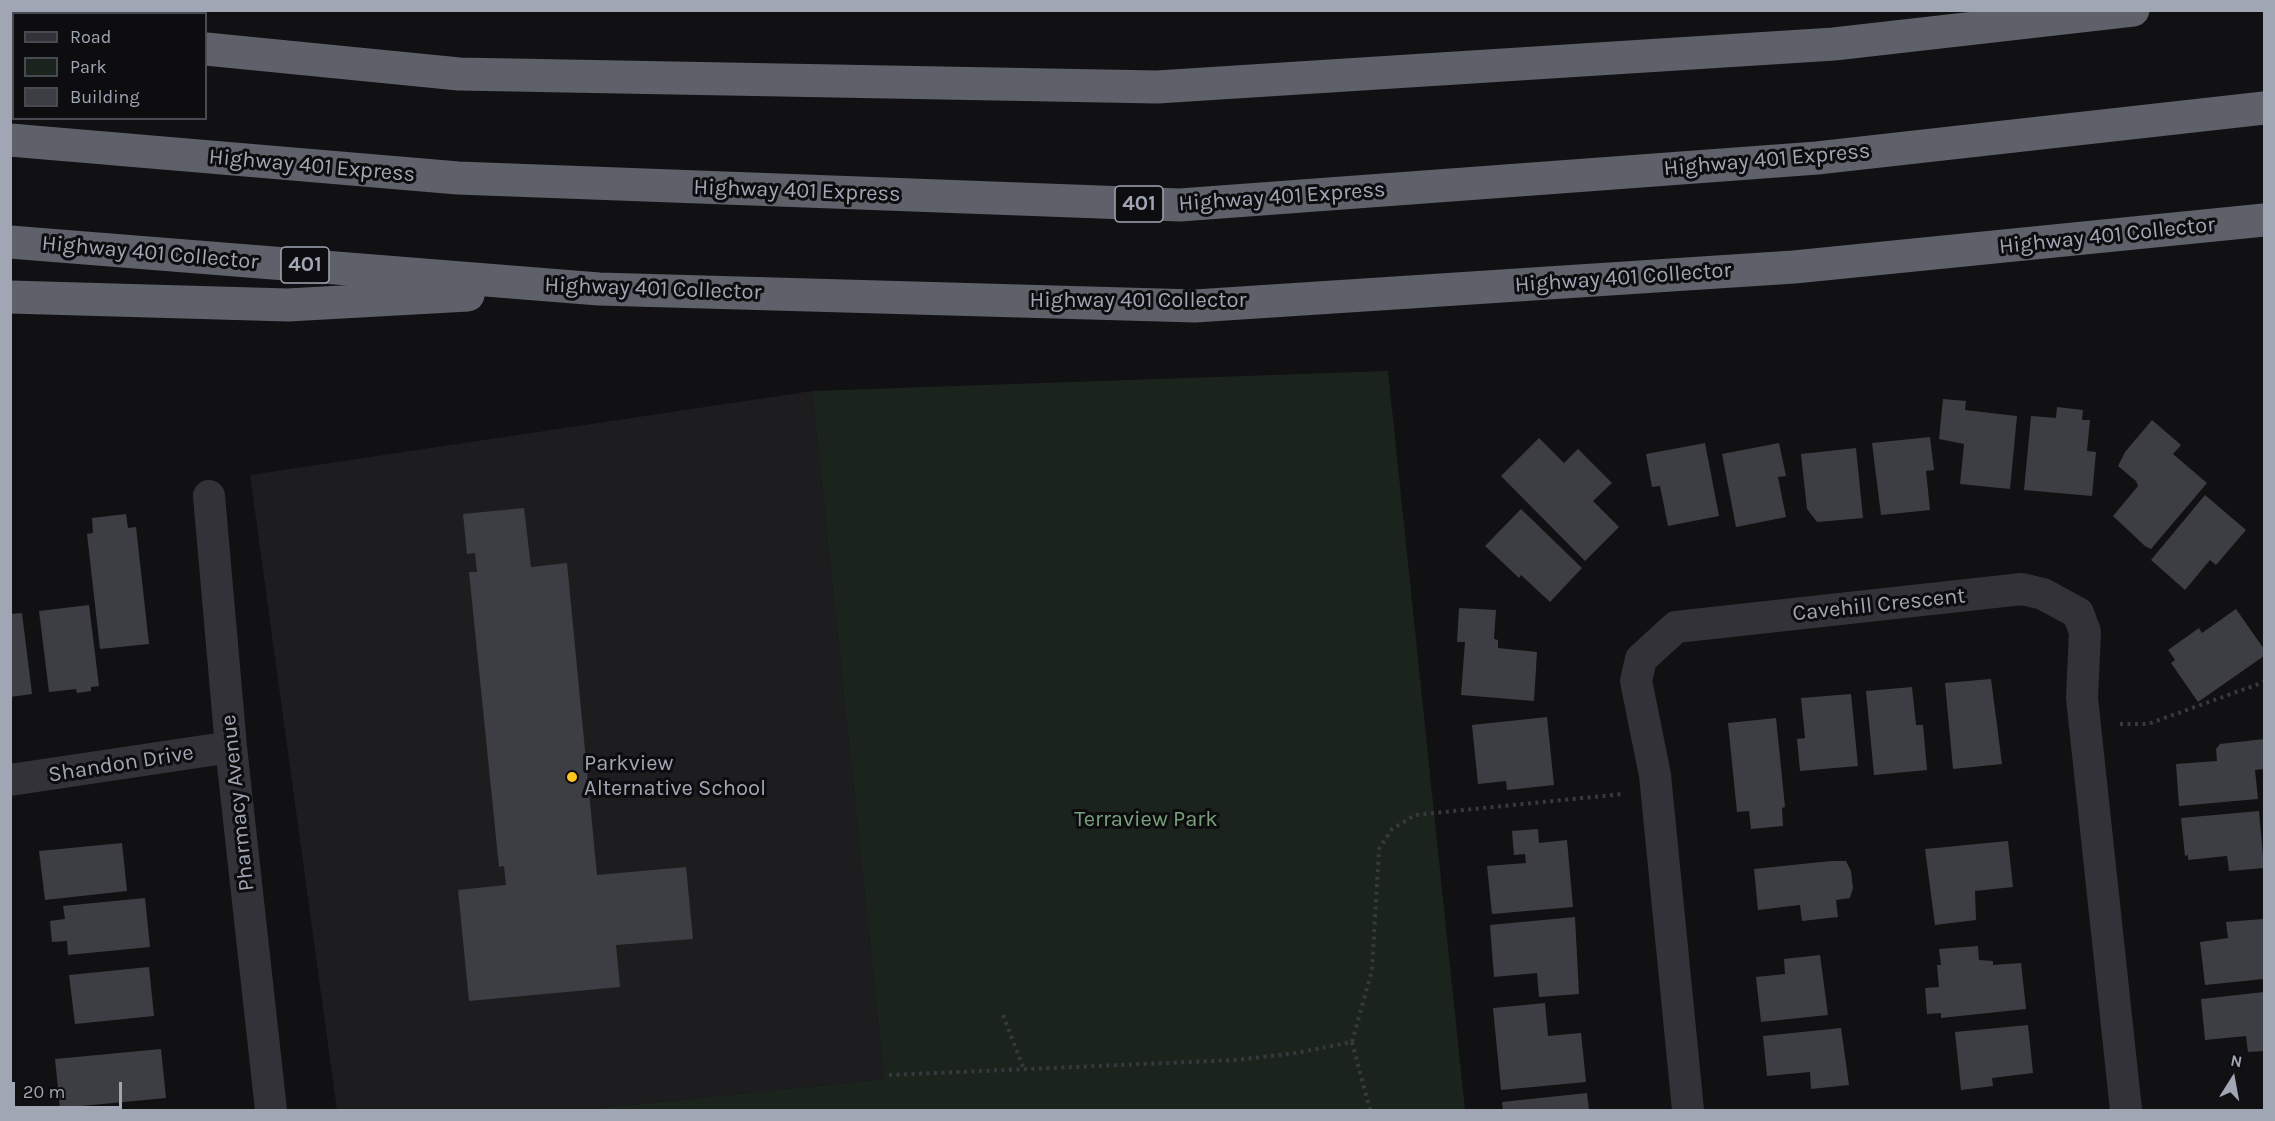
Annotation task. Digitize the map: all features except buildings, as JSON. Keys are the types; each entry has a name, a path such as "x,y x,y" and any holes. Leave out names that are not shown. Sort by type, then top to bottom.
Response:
{"highway":[{"path":"207,49 459,74 1157,87 1834,44 2133,10"},
{"name":"Highway 401 Express","path":"10,140 458,178 1180,205 1817,158 2265,108"},
{"name":"Highway 401 Collector","path":"10,242 598,289 1196,306 1794,267 2265,220"},
{"path":"10,297 288,305 598,289"}],"street":[{"name":"Pharmacy Avenue","path":"209,496 231,747 271,1110"},
{"name":"Cavehill Crescent","path":"1688,1110 1657,790 1636,681 1641,659 1676,627 2022,590 2043,594 2078,613 2085,632 2082,698 2126,1110"},
{"name":"Shandon Drive","path":"10,780 231,747"}],"path":[{"path":"2086,725 2148,724 2265,682"},
{"path":"1370,1110 1352,1042 1372,970 1379,849 1392,829 1415,815 1657,790"},
{"path":"1003,1015 1023,1067"},
{"path":"889,1075 1023,1067 1236,1060 1296,1053 1352,1042"}],"shaded area":[{"name":"Parkview Alternative School","path":"812,391 884,1079 579,1110 337,1110 250,475"}],"green space":[{"name":"Terraview Park","path":"1388,371 1465,1110 579,1110 884,1079 812,391"}],"place":[{"name":"Parkview Alternative School","path":"572,777"}]}
